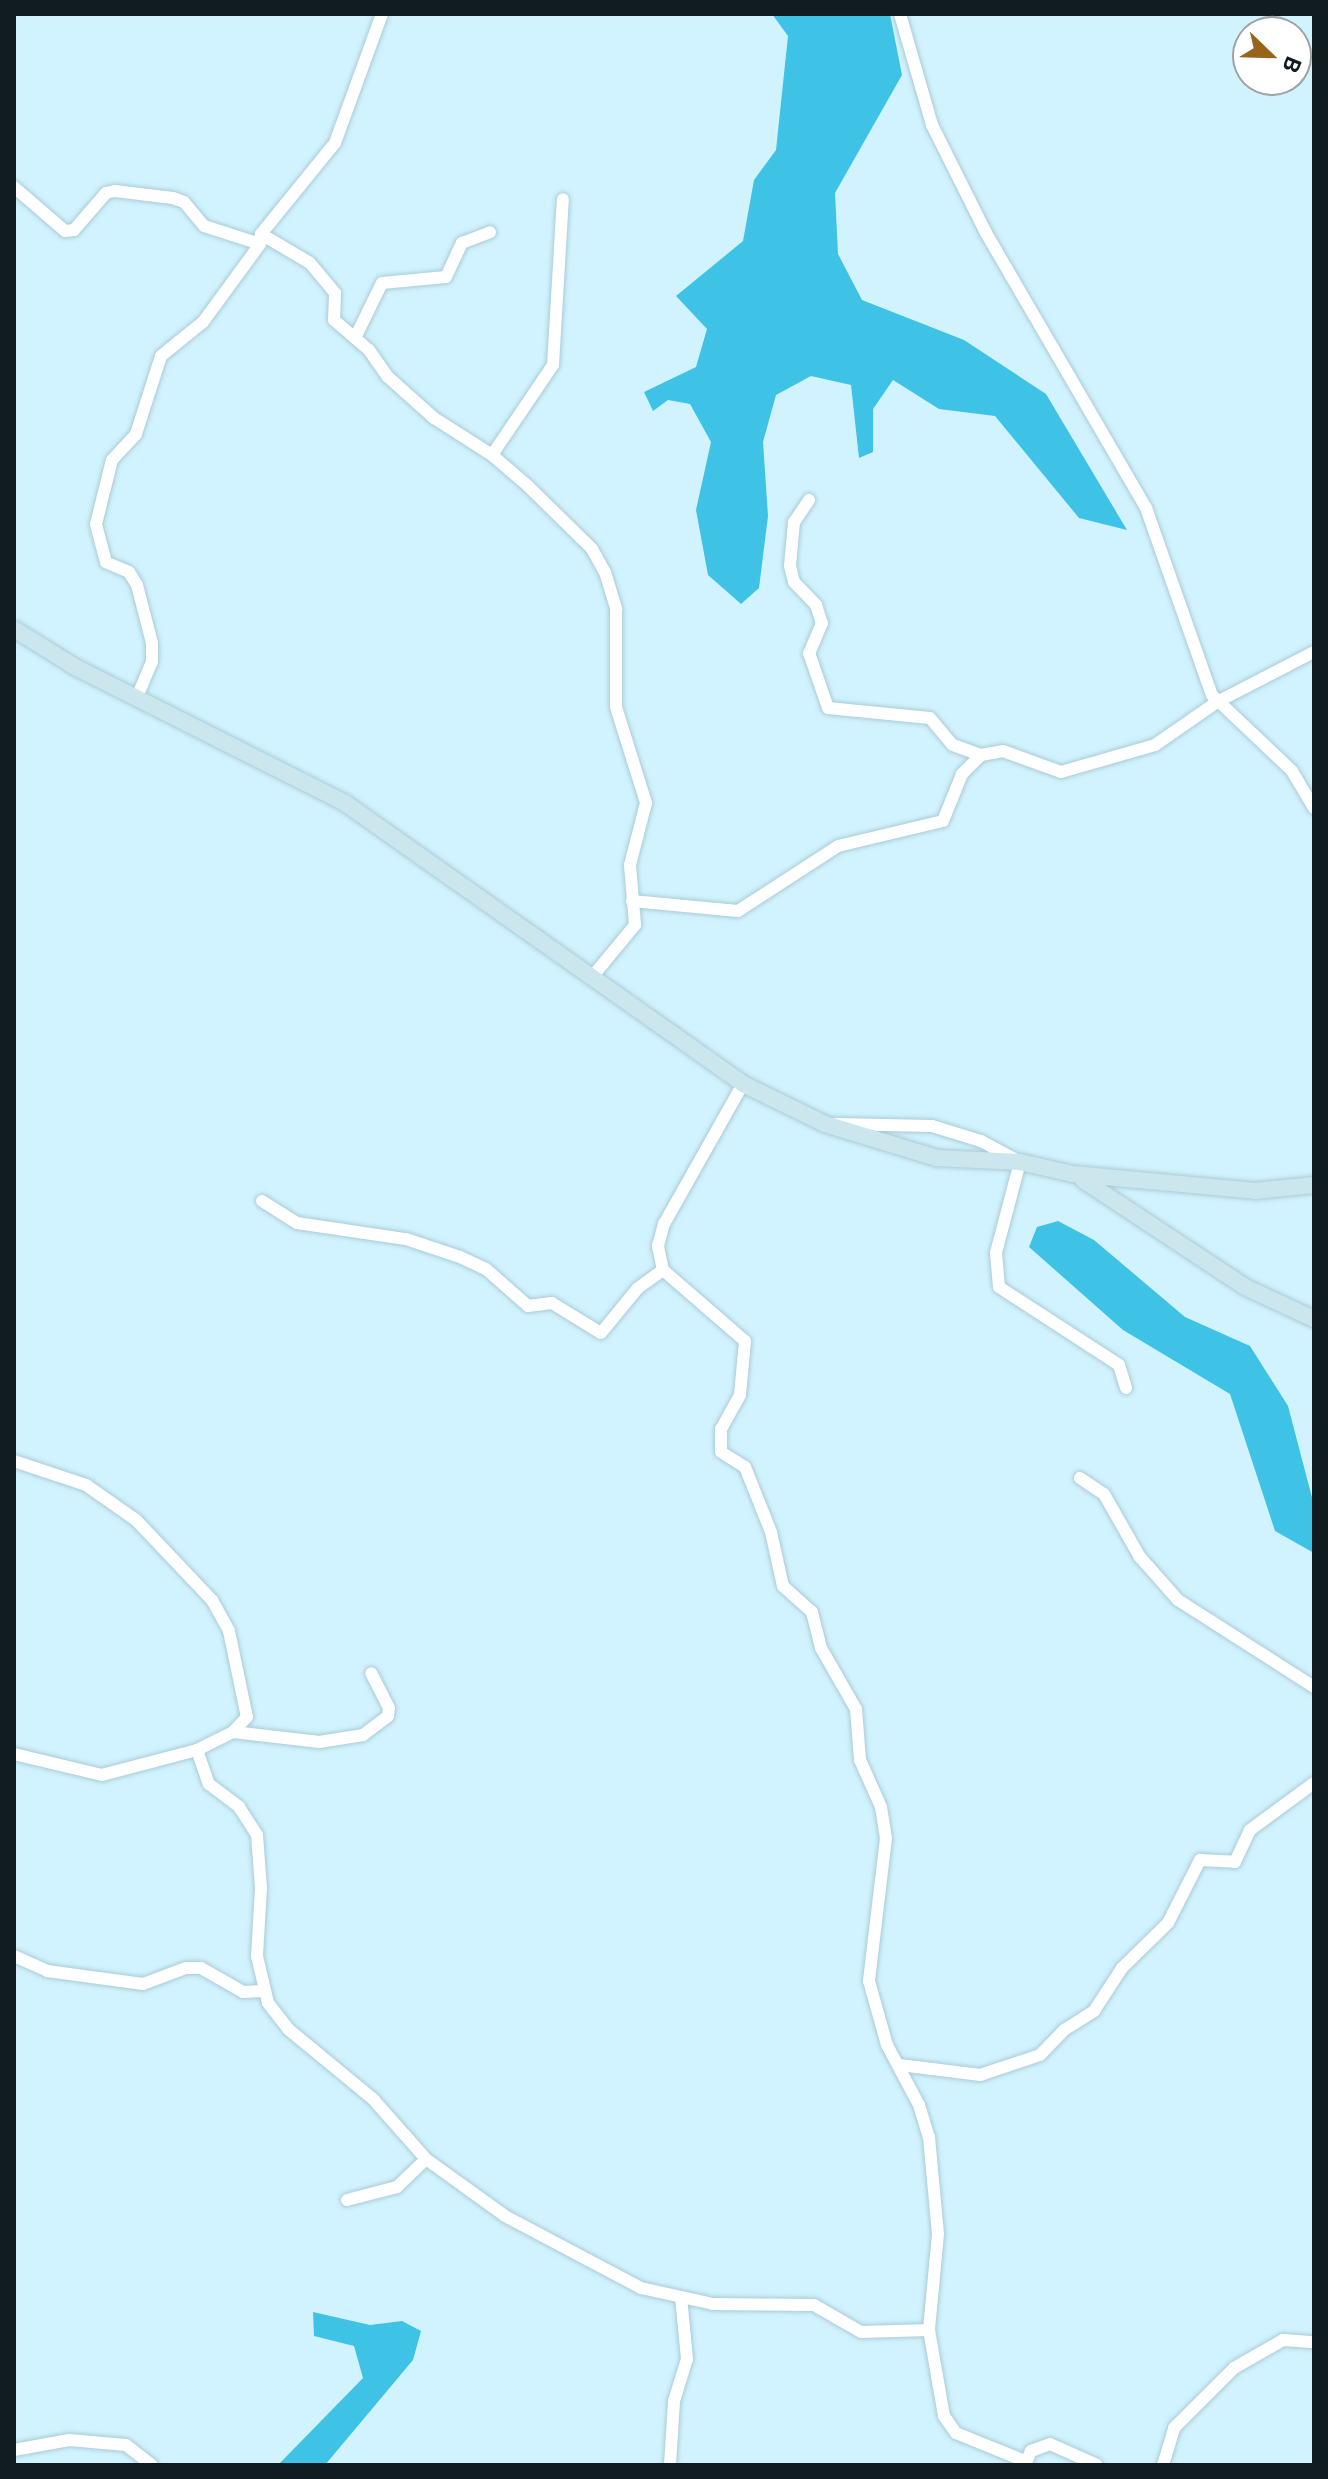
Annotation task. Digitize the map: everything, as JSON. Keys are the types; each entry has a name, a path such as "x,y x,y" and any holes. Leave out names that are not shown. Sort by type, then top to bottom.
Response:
{"street":[{"path":"137,697 152,662 152,643 137,585 129,572 113,567 101,554 97,505 115,453 136,434 161,356 195,331 260,239 335,143 382,14"},
{"path":"900,14 932,125 1005,271 1050,334 1146,508 1217,702 1292,771 1314,808"},
{"path":"14,187 65,231 74,230 106,193 115,191 173,198 184,202 204,226 260,239 310,263 335,293 334,320 434,418 492,455 592,549 612,587 616,707 646,792 630,865 632,932 593,976"},
{"path":"492,455 553,365 563,199"},
{"path":"355,338 382,283 446,277 462,243 490,232"},
{"path":"809,500 794,522 790,566 794,582 816,605 822,623 809,653 828,708 930,718 953,745 981,755 1003,751 1069,771 1168,740 1217,702 1314,652"},
{"path":"14,629 137,697 345,803 743,1084 825,1124 937,1158 1020,1162 1073,1174 1255,1191 1314,1185"},
{"path":"632,901 738,911 838,846 943,821 962,774 981,755"},
{"path":"743,1084 664,1224 658,1246 663,1270 745,1341 740,1395 721,1429 721,1452 747,1471 771,1532 777,1575 812,1612 821,1648 856,1709 860,1760 881,1807 886,1838 869,1981 879,2024 923,2115 933,2165 938,2234 929,2330 948,2426 1025,2463 1039,2444 1050,2444 1097,2465"},
{"path":"825,1124 932,1126 981,1141 1020,1162"},
{"path":"1020,1162 996,1253 999,1287 1124,1369 1126,1388"},
{"path":"1073,1174 1245,1287 1314,1319"},
{"path":"262,1201 297,1223 406,1239 460,1257 486,1269 528,1306 552,1303 595,1333 601,1333 638,1288 663,1270"},
{"path":"14,1461 86,1485 136,1520 212,1600 229,1631 246,1706 244,1723 197,1750 93,1775 14,1754"},
{"path":"1080,1478 1104,1494 1140,1557 1178,1600 1314,1687"},
{"path":"233,1732 319,1742 363,1735 388,1716 389,1708 371,1673"},
{"path":"197,1750 209,1784 239,1807 257,1835 261,1888 257,1956 263,1991 288,2029 348,2075 426,2159 505,2216 577,2258 641,2288 713,2304 814,2305 861,2332 929,2330"},
{"path":"900,2065 980,2075 1040,2055 1064,2030 1094,2011 1122,1968 1168,1923 1200,1860 1235,1862 1250,1830 1314,1783"},
{"path":"14,1956 47,1971 143,1984 186,1968 201,1968 243,1992 263,1991"},
{"path":"347,2200 397,2187 426,2159"},
{"path":"670,2465 674,2401 687,2359 681,2297"},
{"path":"1163,2465 1174,2428 1234,2368 1283,2340 1314,2342"},
{"path":"14,2450 69,2440 126,2445 152,2465"}],"water":[{"path":"772,14 890,14 902,75 835,193 838,254 862,300 964,340 1046,394 1127,530 1079,518 995,416 939,409 893,380 873,409 873,452 859,458 851,385 811,376 776,395 763,442 768,516 759,588 741,604 708,575 696,510 711,442 690,404 668,400 653,411 644,392 696,367 707,329 676,296 743,241 754,180 776,150 788,36"},
{"path":"1058,1221 1094,1240 1185,1317 1250,1346 1288,1406 1314,1505 1314,1553 1275,1531 1230,1394 1123,1330 1029,1247 1037,1227"},
{"path":"313,2312 370,2325 402,2321 421,2331 413,2360 325,2465 278,2465 363,2378 354,2346 314,2336"}]}
